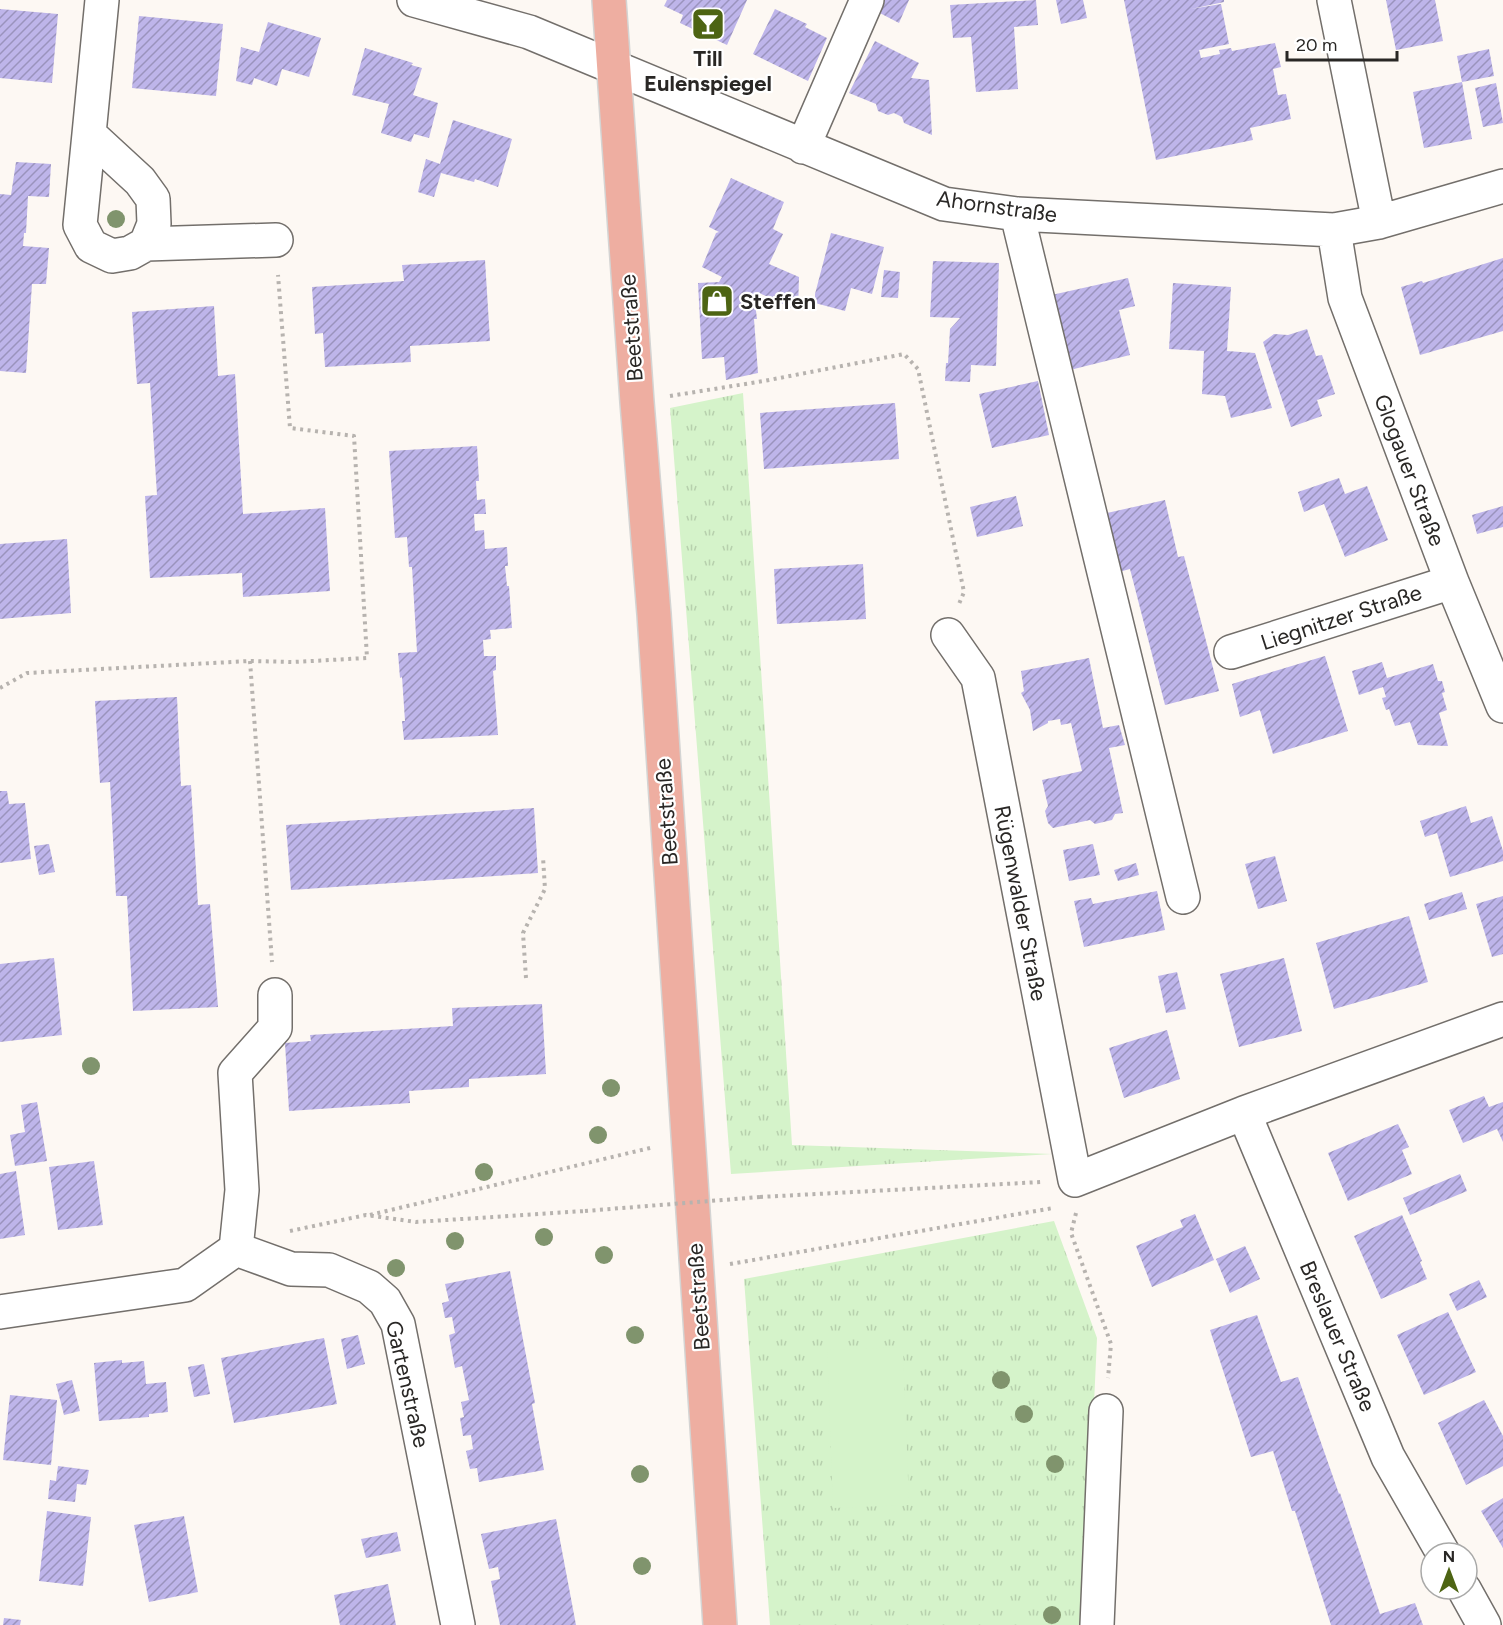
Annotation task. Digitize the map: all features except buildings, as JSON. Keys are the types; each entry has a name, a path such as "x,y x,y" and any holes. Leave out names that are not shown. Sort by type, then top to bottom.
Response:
{"main road":[{"name":"Beetstraße","path":"609,0 636,402 654,614 720,1625"}],"street":[{"path":"102,0 80,225 91,246 112,256 130,253 146,244 276,240"},
{"name":"Ahornstraße","path":"414,0 529,32 944,204 1017,214 1334,230 1379,222 1503,186"},
{"path":"803,147 867,0"},
{"path":"1334,0 1379,222"},
{"path":"89,134 140,181 153,199 154,224 146,244"},
{"path":"1017,214 1183,897"},
{"name":"Glogauer Straße","path":"1334,230 1345,298 1452,582 1503,706"},
{"name":"Liegnitzer Straße","path":"1231,652 1452,582"},
{"name":"Rügenwalder Straße","path":"948,634 978,678 1077,1192"},
{"path":"0,1312 185,1285 236,1249 242,1190 235,1073 275,1028 275,996"},
{"path":"1077,1192 1244,1113 1503,1019"},
{"name":"Breslauer Straße","path":"1244,1113 1388,1457 1436,1541"},
{"name":"Gartenstraße","path":"236,1249 291,1269 330,1270 369,1287 385,1301 398,1324 458,1625"},
{"path":"1097,1625 1106,1411"},
{"path":"1471,1601 1484,1625"}],"path":[{"path":"0,688 27,673 250,661 293,662 367,658 354,436 290,428 276,240"},
{"path":"636,402 764,381 904,354 918,369 964,592 948,634"},
{"path":"250,661 275,996"},
{"path":"526,978 524,933 545,889 543,857"},
{"path":"236,1249 294,1229 366,1215 687,1139"},
{"path":"366,1215 416,1222 760,1197 1077,1192"},
{"path":"697,1270 1077,1192"},
{"path":"1077,1192 1071,1233 1111,1344 1106,1411"}],"green space":[{"path":"743,393 792,1145 1052,1154 731,1174 670,408"},
{"path":"1054,1221 1097,1338 1084,1625 770,1625 744,1279"},
{"path":"903,1347 909,1505 833,1508 827,1350"}],"place":[{"name":"Till Eulenspiegel","path":"708,24"},
{"name":"Steffen","path":"717,301"}]}
